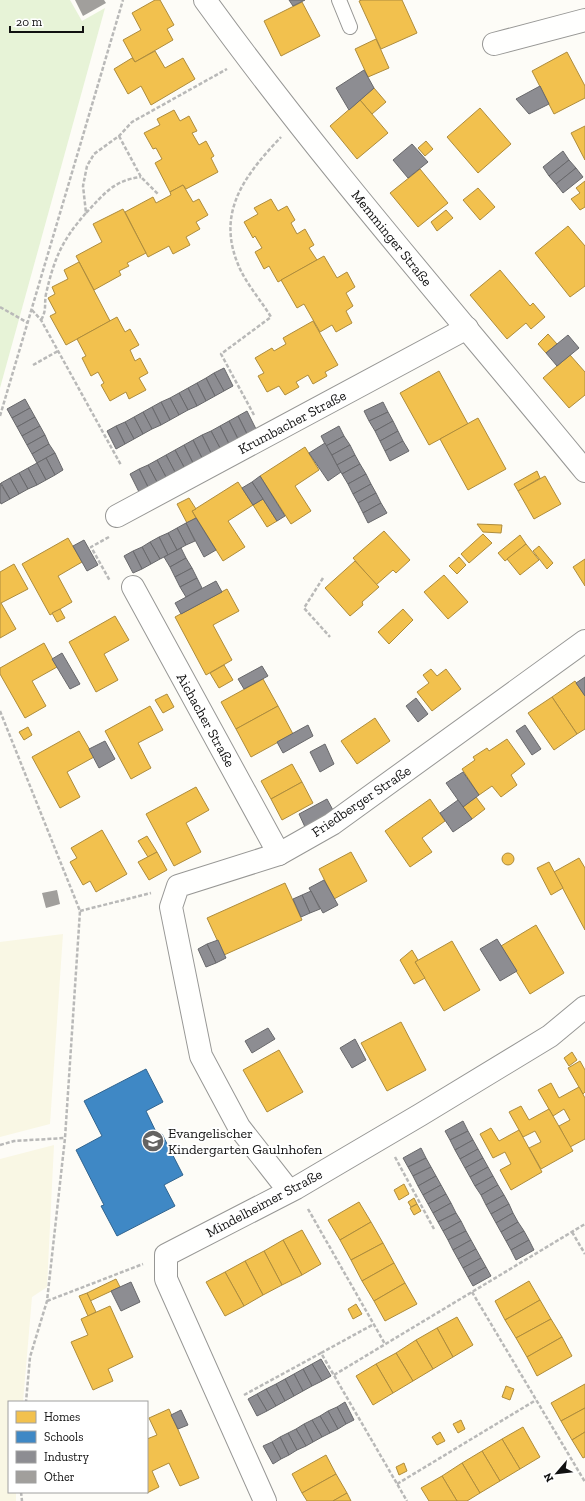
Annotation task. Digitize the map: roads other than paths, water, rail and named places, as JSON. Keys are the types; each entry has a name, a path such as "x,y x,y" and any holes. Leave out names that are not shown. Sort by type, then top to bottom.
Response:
{"street":[{"name":"Memminger Straße","path":"205,0 247,58 296,120 585,471"},
{"path":"494,44 585,20"},
{"name":"Krumbacher Straße","path":"117,516 467,328"},
{"name":"Aichacher Straße","path":"133,587 279,854"},
{"name":"Friedberger Straße","path":"292,1189 239,1127 201,1056 171,906 178,886 279,854 332,824 585,641"},
{"name":"Mindelheimer Straße","path":"265,1501 224,1406 166,1279 166,1255 292,1189 384,1136 550,1036 585,1007"}],"lane":[{"path":"339,0 350,27"}],"place":[{"name":"Evangelischer Kindergarten Gaulnhofen","path":"153,1141"}]}
